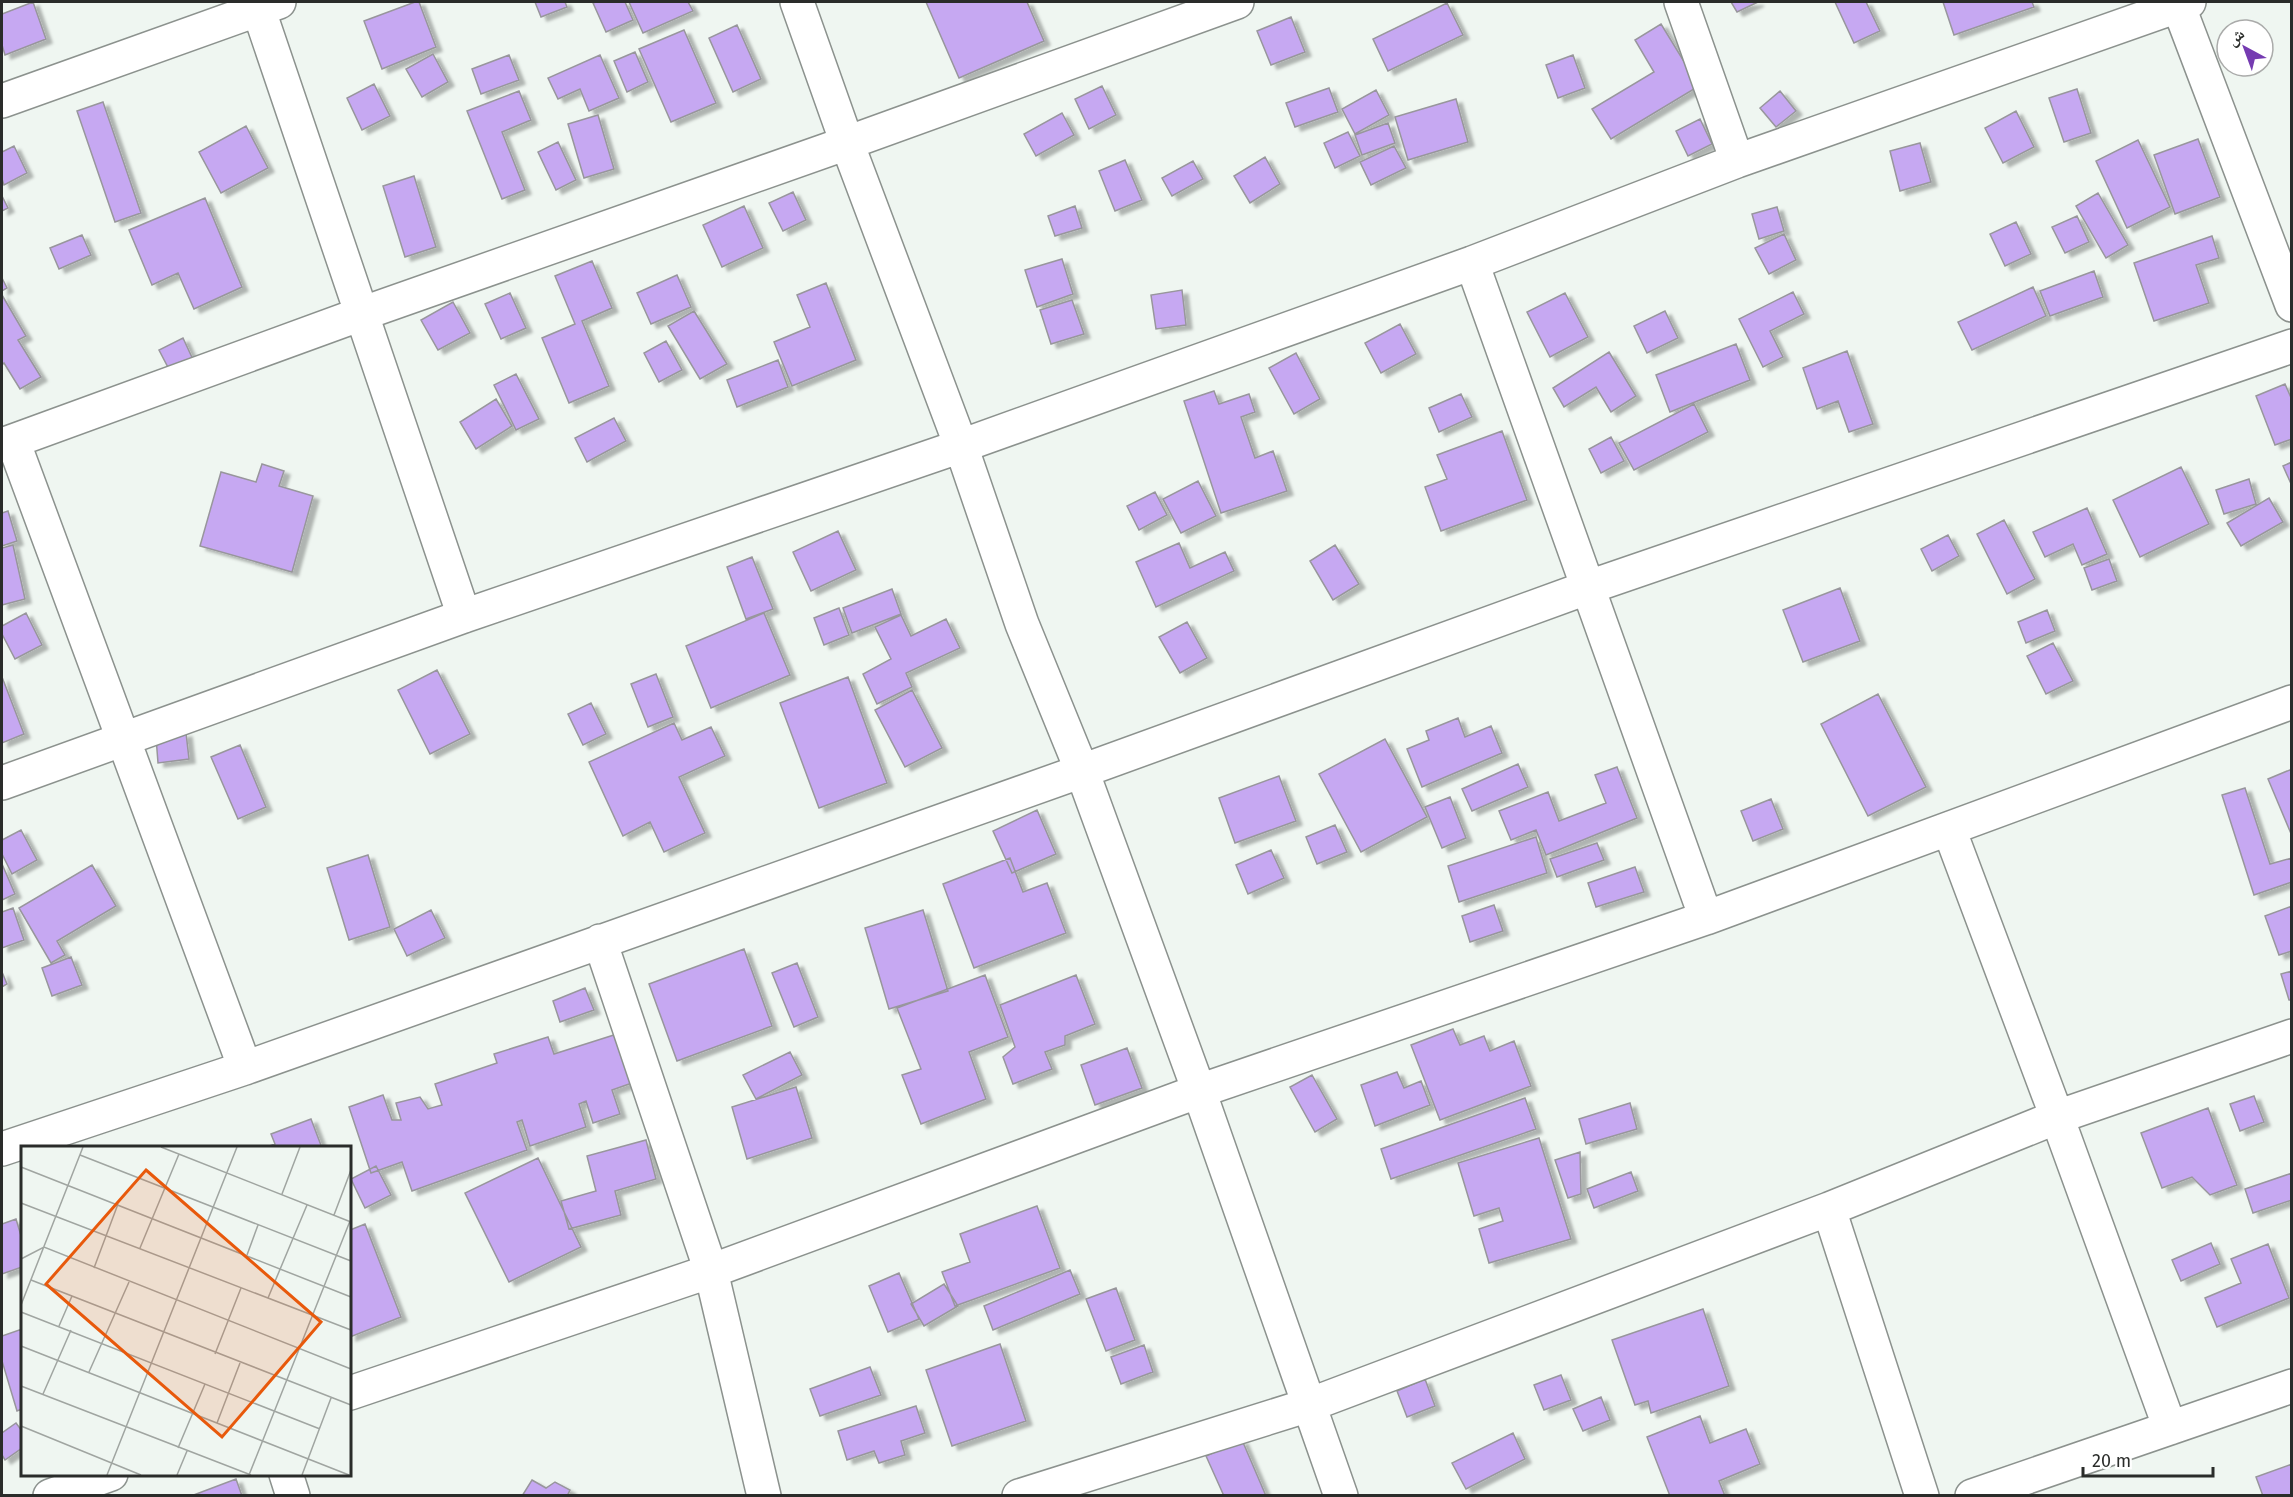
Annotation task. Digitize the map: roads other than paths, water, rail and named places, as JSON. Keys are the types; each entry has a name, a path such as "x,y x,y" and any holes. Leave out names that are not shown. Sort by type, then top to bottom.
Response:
{"street":[{"path":"797,2 846,143 961,446 1022,624 1082,771 1199,1091 1341,1496"},
{"path":"245,1068 123,739 7,443 1237,2"},
{"path":"1681,2 1737,161"},
{"path":"2,783 464,616 961,446 1472,263 1737,161 2181,3 2292,305"},
{"path":"2,101 264,4 362,314 464,616"},
{"path":"1472,263 1706,918"},
{"path":"2,1149 245,1068 1082,771 1589,587 2292,346"},
{"path":"351,1393 711,1271 1199,1091 1706,918 2292,702"},
{"path":"1948,829 2057,1117 2170,1428"},
{"path":"600,941 711,1271 764,1496"},
{"path":"1019,1496 1309,1405 1829,1209 2057,1117 2292,1036"},
{"path":"1829,1209 1922,1496"},
{"path":"1972,1496 2292,1386"},
{"path":"50,1496 105,1476"},
{"path":"287,1476 293,1496"}]}
